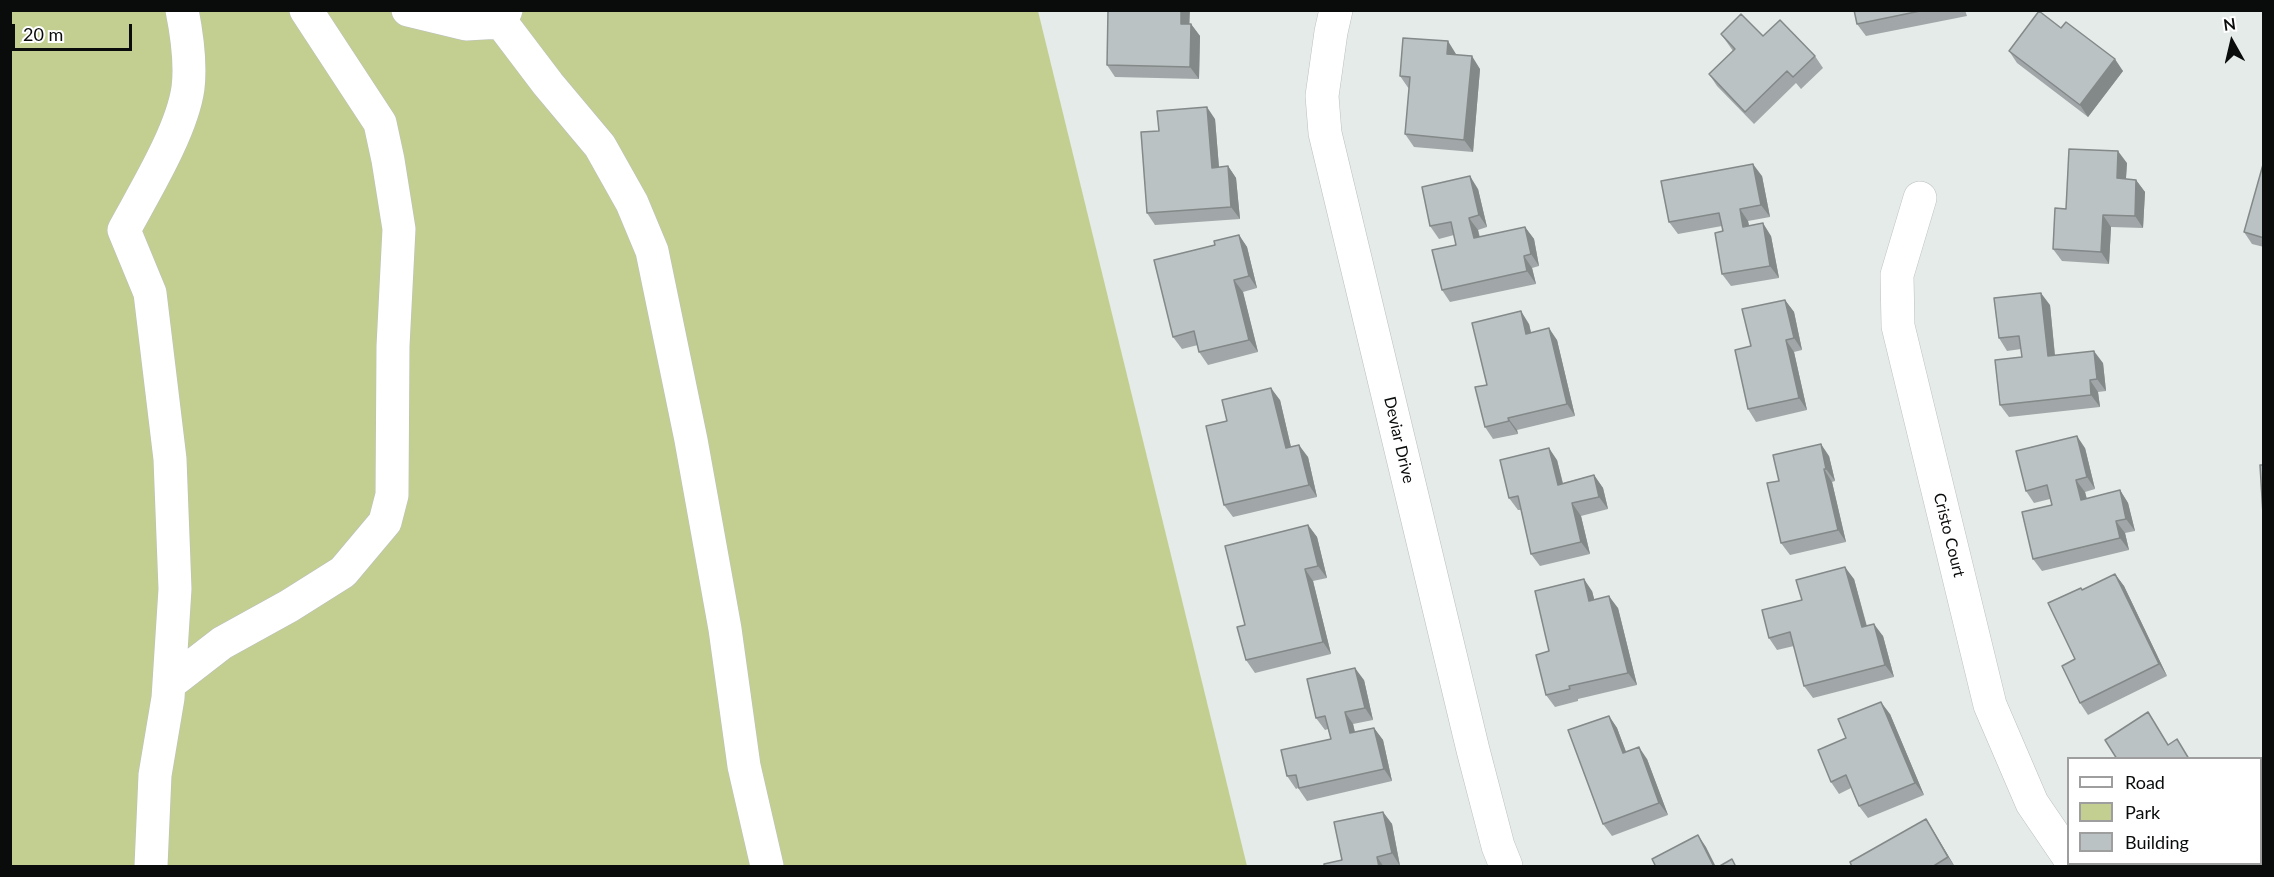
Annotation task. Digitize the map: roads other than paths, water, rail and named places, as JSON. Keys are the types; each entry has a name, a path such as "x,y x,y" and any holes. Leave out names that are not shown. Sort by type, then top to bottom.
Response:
{"street":[{"path":"151,867 155,775 169,684 176,589 170,459 150,292 124,230 153,177 177,124 188,88 187,35 182,10"},
{"path":"169,684 222,643 290,606 343,572 385,522 392,495 393,346 399,229 388,160 380,123 306,10"},
{"path":"408,10 466,24 503,16 548,84 600,146 632,203 652,251 691,440 723,618 744,766 766,867"},
{"name":"Deviar Drive","path":"1336,10 1322,96 1325,133 1473,750 1498,846 1506,867"},
{"name":"Cristo Court","path":"1920,198 1897,274 1898,326 1990,705 2032,803 2067,855"}]}
